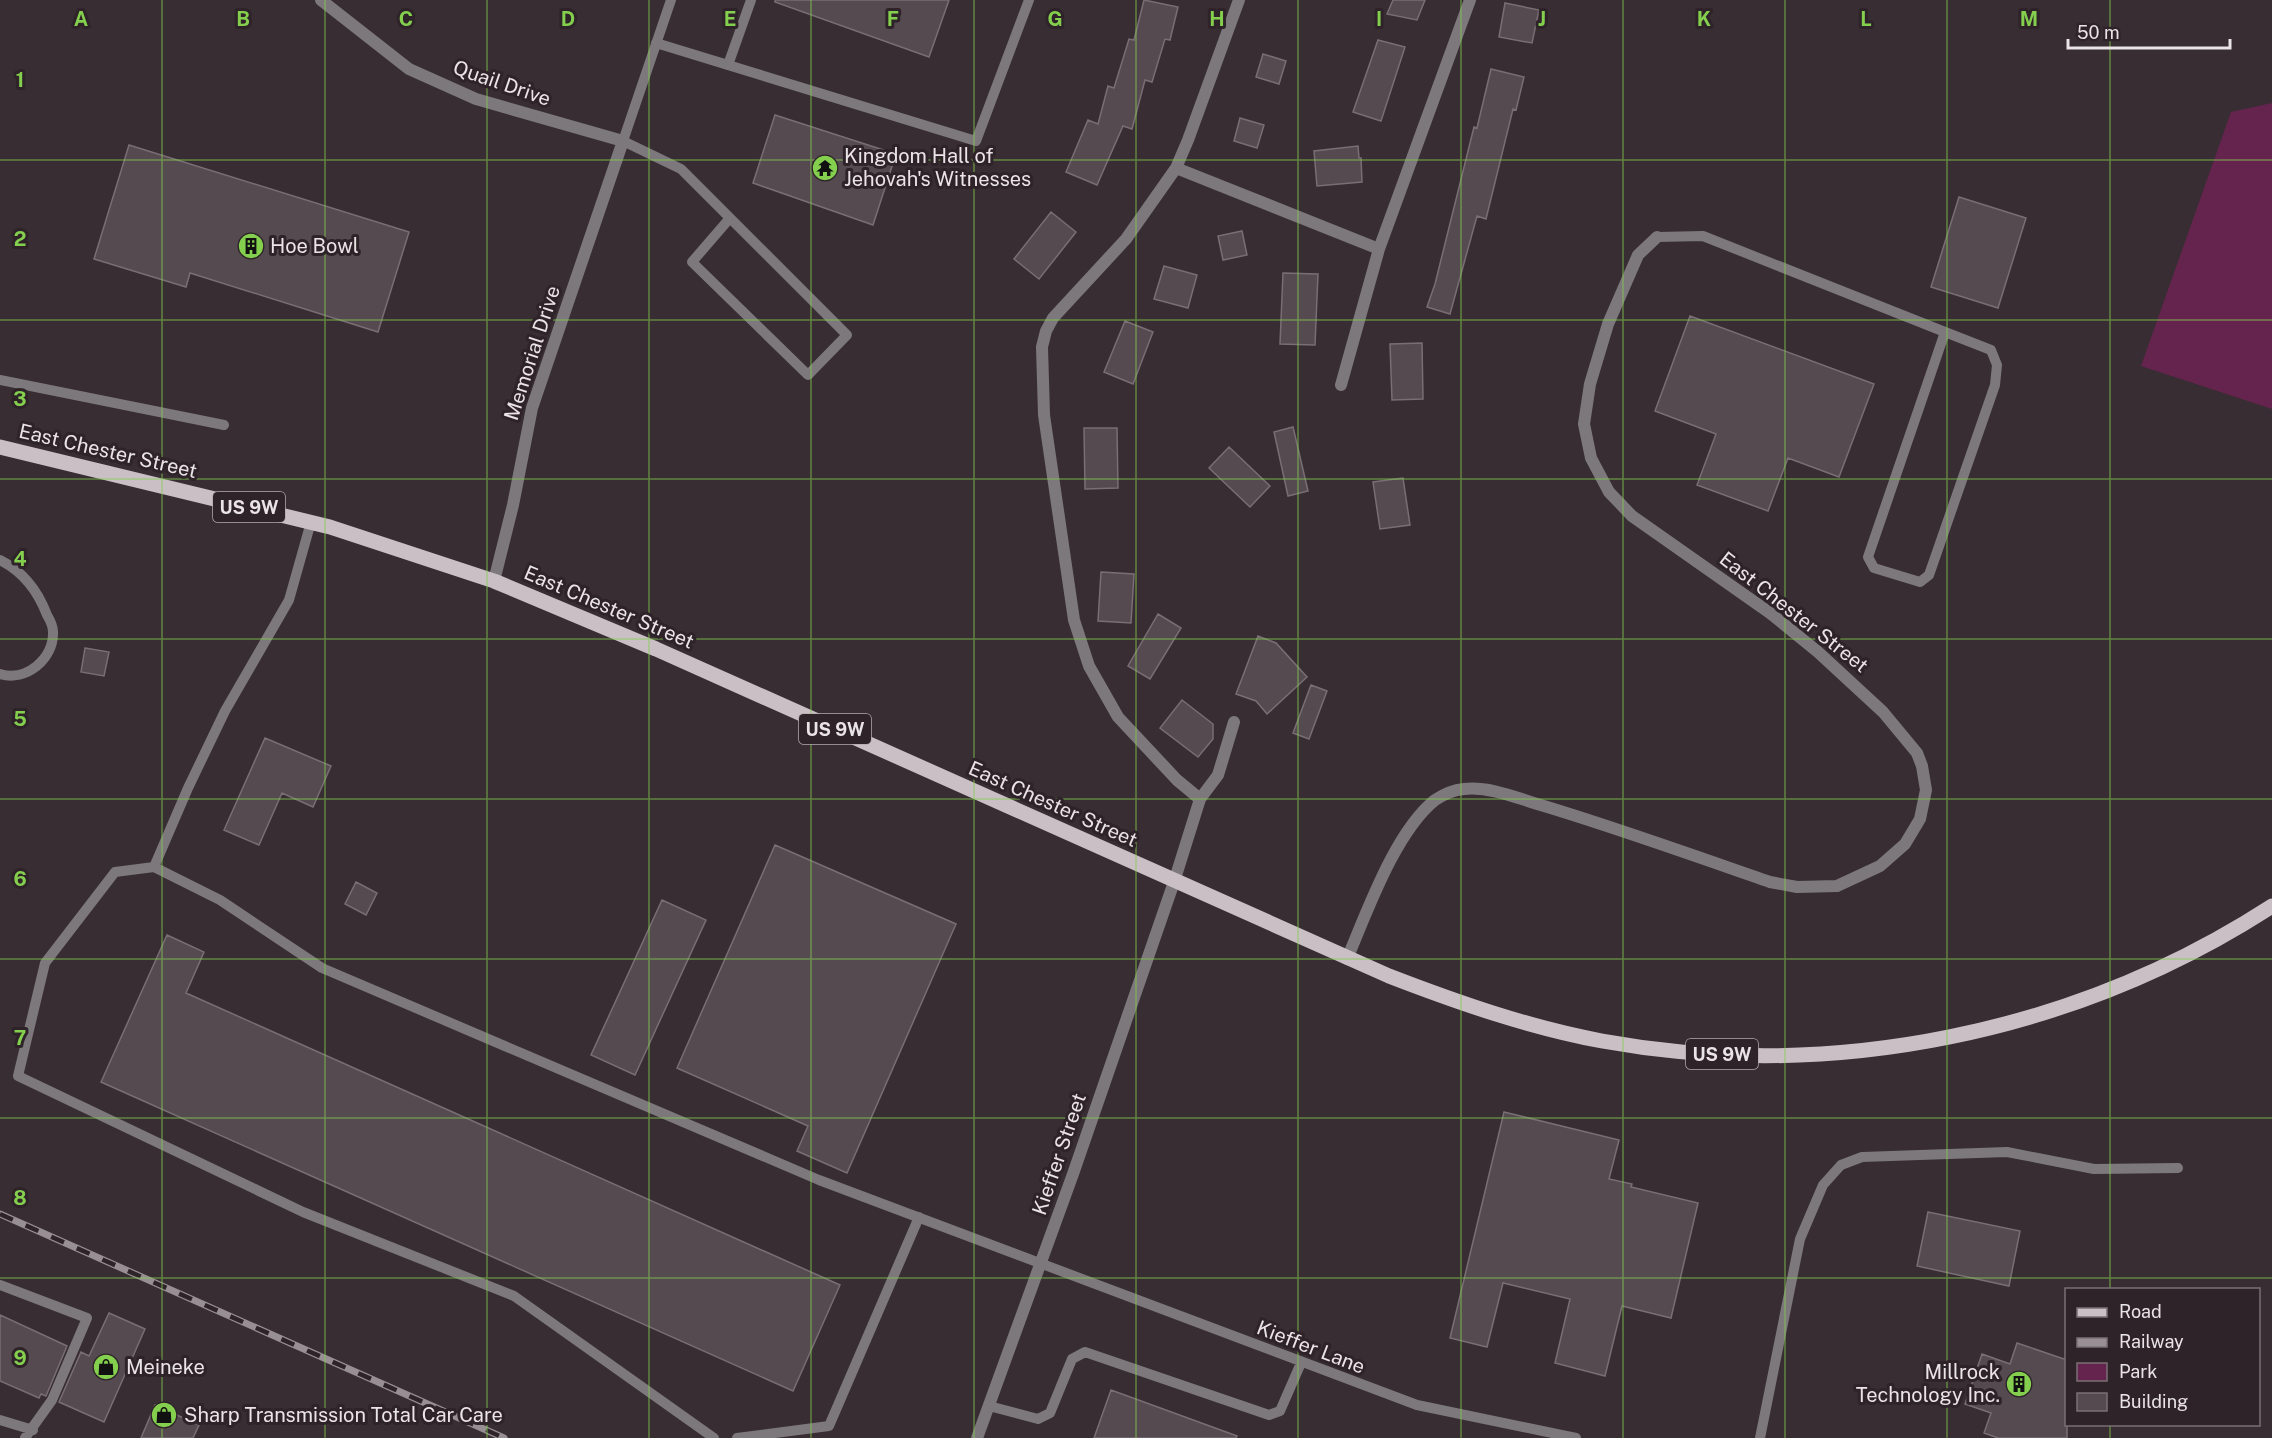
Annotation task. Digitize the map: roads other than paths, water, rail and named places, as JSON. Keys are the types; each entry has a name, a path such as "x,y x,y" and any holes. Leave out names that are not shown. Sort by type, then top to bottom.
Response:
{"main road":[{"name":"East Chester Street","path":"0,447 311,522 494,581 656,649 1174,882"},
{"name":"US 9W","path":"1174,882 1347,959 1474,1008 1556,1031 1649,1048 1748,1055 1799,1055 1851,1051 1946,1038 2010,1023 2061,1008 2154,972 2198,950 2272,906"}],"street":[{"name":"Quail Drive","path":"321,0 409,69 476,99 623,141"},
{"path":"1200,799 1177,780 1118,717 1089,666 1074,620 1044,415 1042,347 1053,318 1126,239 1176,168 1239,0"},
{"path":"1341,385 1379,249 1470,0"},
{"name":"Memorial Drive","path":"494,581 513,505 532,408 623,141"},
{"path":"1176,168 1379,249"},
{"name":"East Chester Street","path":"1347,959 1383,875 1416,819 1435,800 1449,792 1466,789 1496,791 1566,812 1770,882 1797,887 1837,886 1880,866 1905,844 1920,819 1926,790 1922,766 1917,753 1883,712 1818,652 1778,620 1632,516 1609,492 1591,458 1584,424 1590,384 1608,324 1638,255 1657,237"},
{"name":"Kieffer Street","path":"977,1438 1174,882 1200,799 1218,775 1234,722"}],"lane":[{"path":"671,0 623,141 681,169 730,218 847,335 808,375 692,262 730,218"},
{"path":"728,65 751,0"},
{"path":"656,43 976,141 1029,0"},
{"path":"1657,237 1703,236 1991,350 1997,365 1995,385 1929,575 1920,582 1874,568 1868,557 1945,332"},
{"path":"0,380 224,425"},
{"path":"311,522 289,600 225,711 154,867 115,872 45,963 18,1076 303,1212 513,1296 714,1438"},
{"path":"0,560 22,574 35,590 54,630 52,644 44,660 34,669 25,674 0,674"},
{"name":"Kieffer Lane","path":"154,867 220,900 322,968 819,1180 1417,1405 1576,1438"},
{"path":"1760,1438 1800,1239 1823,1185 1841,1165 1862,1157 2007,1152 2094,1169 2178,1168"},
{"path":"737,1438 829,1426 919,1217"},
{"path":"0,1285 87,1318 52,1400 29,1434 0,1420"},
{"path":"988,1406 1038,1419 1050,1413 1072,1359 1084,1352 1269,1415 1280,1411 1301,1363"}],"railway":[{"path":"0,1214 504,1438"}],"place":[{"name":"Kingdom Hall of Jehovah's Witnesses","path":"825,168"},
{"name":"Hoe Bowl","path":"251,246"},
{"name":"Meineke","path":"106,1367"},
{"name":"Millrock Technology Inc.","path":"2019,1384"},
{"name":"Sharp Transmission Total Car Care","path":"164,1415"}]}
